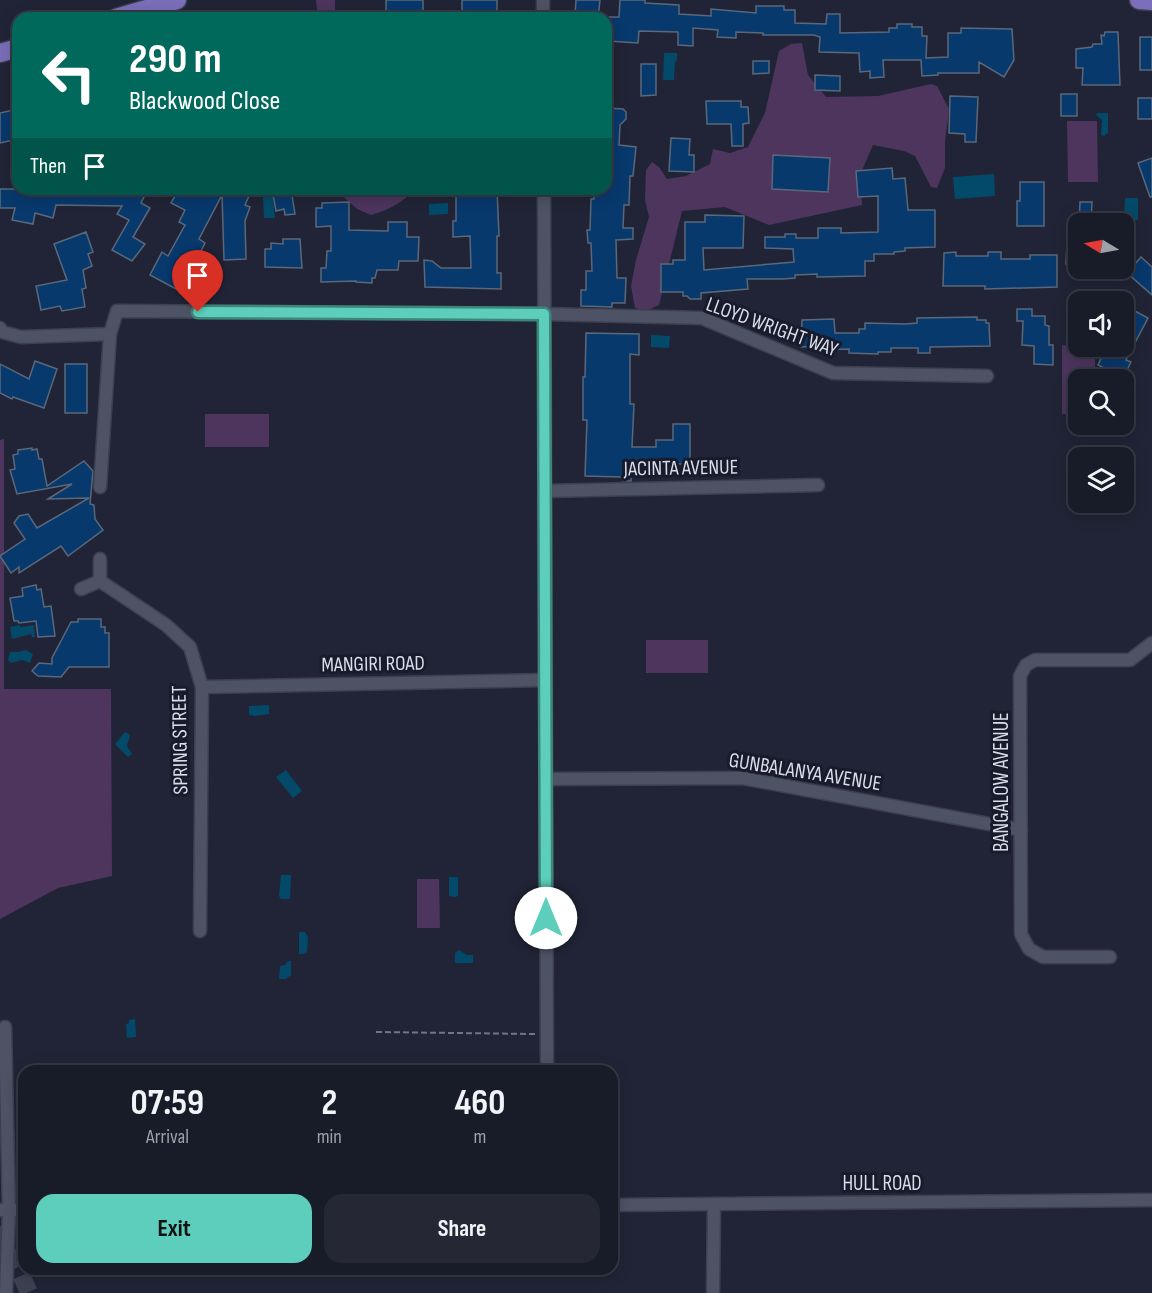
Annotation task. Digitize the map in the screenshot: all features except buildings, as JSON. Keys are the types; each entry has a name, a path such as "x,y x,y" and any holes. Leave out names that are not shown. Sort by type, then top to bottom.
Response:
{"main road":[{"path":"136,12 177,0"},
{"path":"1139,0 1152,1"}],"street":[{"path":"544,195 547,1065"},
{"name":"LLOYD WRIGHT WAY","path":"110,333 117,311 544,314 702,318 833,372 987,376"},
{"path":"0,328 2,332 21,337 110,333 100,487"},
{"name":"JACINTA AVENUE","path":"545,490 818,485"},
{"path":"81,589 100,581 100,559"},
{"name":"SPRING STREET","path":"100,581 166,625 190,647 202,687 200,931"},
{"name":"BANGALOW AVENUE","path":"1110,957 1043,957 1029,950 1021,934 1020,676 1026,665 1035,660 1130,660 1152,643"},
{"name":"MANGIRI ROAD","path":"202,687 545,680"},
{"name":"GUNBALANYA AVENUE","path":"546,779 742,778 1021,830"},
{"path":"5,1027 6,1293"},
{"name":"HULL ROAD","path":"618,1205 1152,1200"},
{"path":"713,1293 714,1204"}],"path":[{"path":"376,1032 547,1034"}],"shaded area":[{"path":"316,0 335,0 335,12 317,12"},
{"path":"802,43 808,75 826,97 878,96 931,84 937,86 949,109 945,168 937,188 931,187 915,156 904,151 873,145 860,175 862,205 769,225 725,207 682,211 659,305 646,311 635,308 631,286 649,217 645,200 646,170 652,162 659,167 667,179 686,176 710,164 713,149 730,153 748,147 765,113 779,51 791,44"},
{"path":"1067,121 1097,121 1098,182 1068,182"},
{"path":"342,195 409,195 384,211 371,215 357,209"},
{"path":"1062,345 1068,345 1068,357 1095,357 1095,369 1068,369 1068,414 1062,414"},
{"path":"205,414 269,414 269,447 205,447"},
{"path":"4,439 4,689 111,689 112,876 58,888 0,919 0,440"},
{"path":"646,640 708,640 708,673 646,673"},
{"path":"417,879 439,879 440,928 417,928"}],"water":[{"path":"664,53 677,53 674,80 663,80"},
{"path":"1097,113 1108,113 1108,133 1104,136 1101,135 1102,120 1096,115"},
{"path":"994,174 995,196 955,199 953,177"},
{"path":"263,197 273,197 275,218 264,218"},
{"path":"1125,198 1138,198 1138,220 1134,220 1134,213 1124,213"},
{"path":"448,203 448,214 429,215 429,204"},
{"path":"651,335 670,336 669,348 651,347"},
{"path":"20,625 20,627 34,625 35,637 31,634 12,639 10,627"},
{"path":"26,650 33,654 30,663 22,660 11,663 8,660 10,652"},
{"path":"269,705 269,714 249,715 249,706"},
{"path":"125,732 130,735 127,746 132,754 128,757 115,744"},
{"path":"286,770 302,791 293,798 276,777"},
{"path":"281,875 291,875 290,899 281,899 279,896"},
{"path":"449,877 458,877 458,896 449,896"},
{"path":"299,932 305,932 308,937 307,952 304,954 299,954"},
{"path":"459,950 467,955 473,955 473,963 455,963 455,953"},
{"path":"291,961 291,975 286,979 279,979 280,966 285,965"},
{"path":"135,1019 136,1037 127,1038 126,1024 129,1020"}],"tunnel":[{"path":"0,1226 18,1268"},
{"path":"21,1275 29,1293"}],"route":[{"path":"198,312 544,314 546,918"}]}
